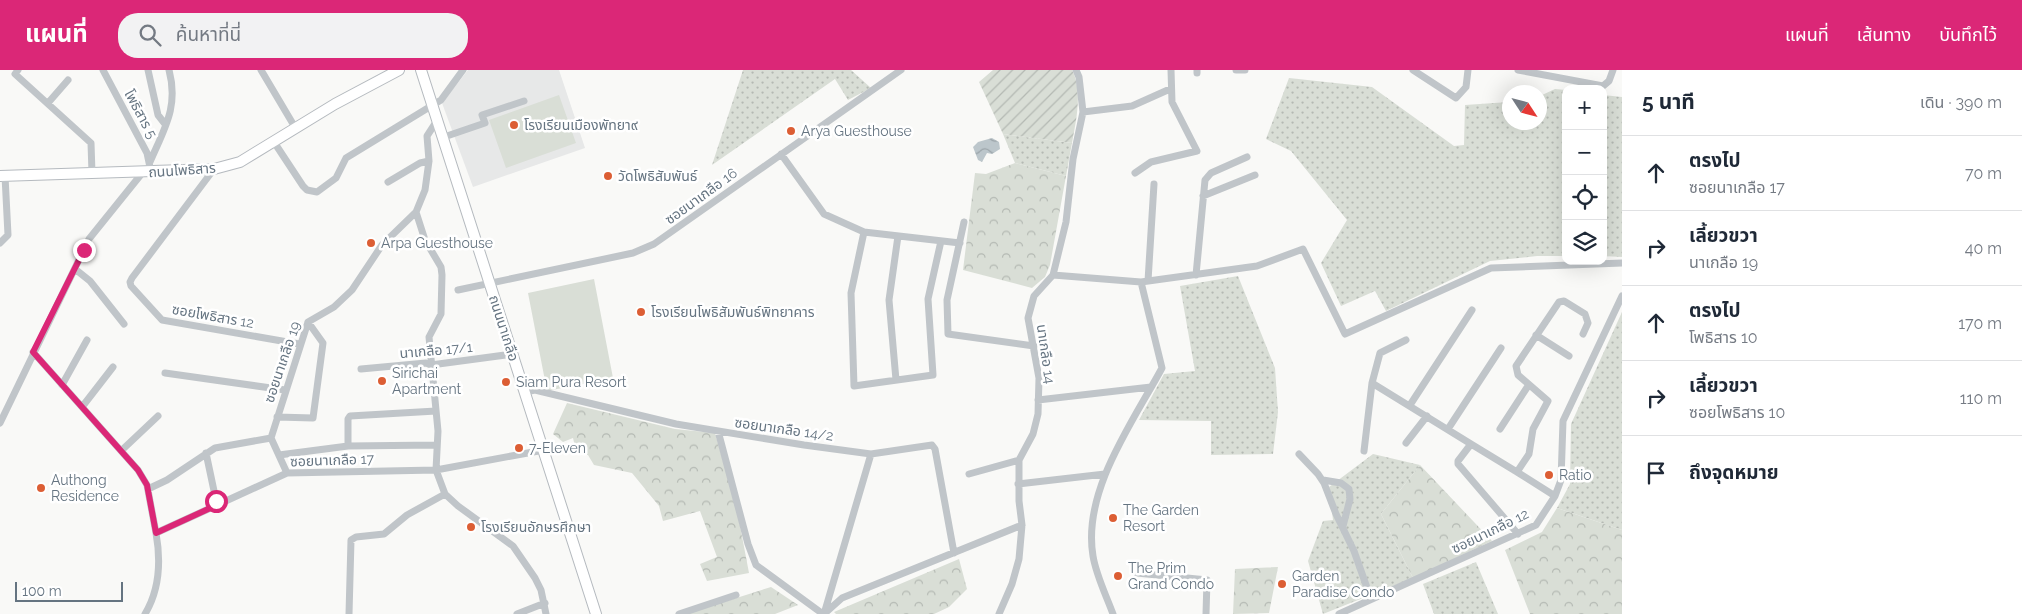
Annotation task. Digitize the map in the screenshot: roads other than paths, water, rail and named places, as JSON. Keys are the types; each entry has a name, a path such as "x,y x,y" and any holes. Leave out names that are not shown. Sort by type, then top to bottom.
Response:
{"street":[{"path":"18,70 14,74 91,143 92,173"},
{"name":"โพธิสาร 5","path":"104,70 148,169"},
{"path":"148,70 158,115 165,124"},
{"path":"0,423 89,239 148,169 163,136 174,95 169,70"},
{"path":"261,70 296,129"},
{"name":"ถนนโพธิสาร","path":"3,176 148,169 214,169 240,162 335,104 399,70"},
{"name":"ถนนนาเกลือ","path":"421,70 596,614"},
{"path":"274,142 303,186 307,190 316,192 336,178 346,158 441,100 463,70"},
{"name":"ซอยนาเกลือ 16","path":"458,290 633,253 673,232 902,70"},
{"path":"1076,70 1080,77 1083,112 1074,159 1066,222 1054,275 1144,282 1257,266 1303,249 1344,334 1491,268 1622,263"},
{"path":"1135,173 1152,162 1197,151 1175,108 1170,88 1171,70"},
{"path":"1236,70 1245,70"},
{"path":"1413,70 1456,98 1466,87 1468,70"},
{"path":"1518,70 1603,86 1610,80 1613,70"},
{"path":"48,103 68,80"},
{"path":"1083,112 1132,106 1170,88"},
{"path":"444,137 485,123 482,115 524,101"},
{"name":"ซอยนาเกลือ 19","path":"271,438 299,344 308,322 334,307 352,290 382,245 416,212 425,190 429,161 428,136 438,119"},
{"path":"781,154 824,214 864,232 960,244"},
{"path":"1196,275 1203,196 1207,176 1248,157"},
{"path":"388,182 420,163 429,161"},
{"name":"ซอยโพธิสาร 12","path":"214,169 142,264 130,282 131,286 162,320 299,344"},
{"path":"1203,196 1255,175"},
{"path":"0,243 8,235 3,176"},
{"path":"1113,614 1093,557 1091,533 1105,474 1162,368 1144,282 1154,184"},
{"path":"416,212 425,240 442,267 441,314 429,337 438,431 436,470 445,494 458,506 513,546 535,578 546,614"},
{"path":"964,222 947,300 948,334 1034,346"},
{"path":"864,232 851,292 854,386 933,375 928,299 941,241"},
{"path":"896,380 889,300 898,236"},
{"path":"75,269 90,281 124,324"},
{"name":"นาเกลือ 14","path":"999,614 1012,584 1019,559 1022,525 1018,484 1019,460 1033,434 1038,414 1039,378 1028,318 1034,296 1054,275"},
{"name":"ซอยนาเกลือ 12","path":"1339,614 1536,525 1555,496 1561,480 1563,421 1622,296"},
{"path":"1517,472 1529,454 1533,429 1548,401 1528,386 1518,375 1516,368 1536,335 1562,300 1585,314 1588,323 1582,334"},
{"path":"1410,405 1472,310"},
{"path":"277,417 313,418 323,343 308,322"},
{"path":"1536,335 1569,356"},
{"path":"62,385 87,340"},
{"path":"1364,451 1372,383 1380,353 1406,340"},
{"path":"1448,429 1501,348"},
{"path":"33,352 122,450 148,489 156,533 158,576 154,598 145,614"},
{"name":"นาเกลือ 17/1","path":"361,370 426,363 431,365 513,354"},
{"path":"82,407 113,367"},
{"path":"165,373 285,390"},
{"path":"1372,383 1555,496"},
{"path":"1500,429 1528,386"},
{"path":"1038,400 1151,387"},
{"name":"ซอยนาเกลือ 14/2","path":"525,392 535,390 676,424 718,432 871,454 928,444 933,446 954,553"},
{"path":"348,446 350,416 436,411"},
{"path":"122,450 158,416"},
{"path":"1406,443 1427,416"},
{"path":"718,432 748,544 756,565 824,614"},
{"path":"148,489 174,476 215,448 271,438 287,473"},
{"path":"1471,444 1458,461 1458,464 1518,534"},
{"path":"279,455 348,446 437,445"},
{"name":"ซอยนาเกลือ 17","path":"156,533 287,473 436,470 544,450"},
{"path":"206,453 217,505"},
{"path":"824,614 871,454"},
{"path":"1300,454 1323,480 1354,551 1371,599"},
{"path":"969,474 1019,460"},
{"path":"1018,484 1105,474"},
{"path":"1323,480 1341,483 1349,489 1350,499 1343,526"},
{"path":"349,614 351,540 356,537 384,534 415,510 445,494"},
{"path":"824,614 842,598 1022,525"},
{"path":"1137,573 1207,580 1206,614"},
{"path":"679,614 736,595"},
{"path":"517,614 544,603"}],"water":[{"path":"992,138 999,142 1000,149 992,154 987,153 982,162 978,160 973,147 978,142"}],"place":[{"name":"โรงเรียนเมืองพัทยา๙","path":"514,125"},
{"name":"Arya Guesthouse","path":"791,131"},
{"name":"วัดโพธิสัมพันธ์","path":"608,176"},
{"name":"Arpa Guesthouse","path":"371,243"},
{"name":"โรงเรียนโพธิสัมพันธ์พิทยาคาร","path":"641,312"},
{"name":"Sirichai Apartment","path":"382,381"},
{"name":"Siam Pura Resort","path":"506,382"},
{"name":"7-Eleven","path":"519,448"},
{"name":"Ratio","path":"1549,475"},
{"name":"Authong Residence","path":"41,488"},
{"name":"The Garden Resort","path":"1113,518"},
{"name":"โรงเรียนอักษรศึกษา","path":"471,527"},
{"name":"The Prim Grand Condo","path":"1118,576"},
{"name":"Garden Paradise Condo","path":"1282,584"}]}
